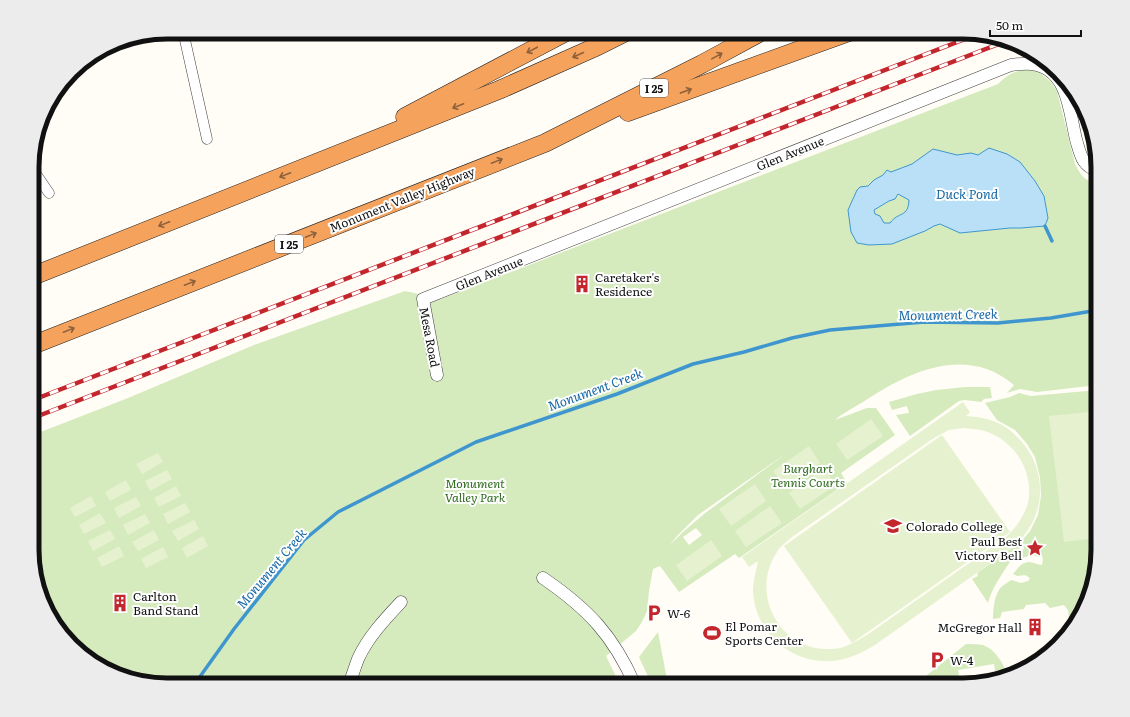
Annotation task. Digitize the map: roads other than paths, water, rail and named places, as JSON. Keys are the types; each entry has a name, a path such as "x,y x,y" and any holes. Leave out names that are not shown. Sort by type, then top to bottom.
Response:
{"highway":[{"path":"321,161 553,39"},
{"path":"39,274 499,90 612,39"},
{"name":"Monument Valley Highway","path":"39,343 545,143 702,64 748,39"},
{"path":"545,143 830,39"}],"street":[{"path":"184,39 207,139"},
{"name":"Glen Avenue","path":"422,299 1011,65 1032,64 1041,66"},
{"name":"Glen Avenue","path":"1063,86 1082,159 1091,168"},
{"path":"39,178 49,193"},
{"name":"Mesa Road","path":"422,299 438,376"},
{"path":"543,578 580,606 603,629 619,654 631,678"},
{"path":"351,678 358,659 370,638 401,602"}],"water":[{"name":"Duck Pond","path":"989,148 1007,154 1020,162 1035,181 1044,196 1048,218 1045,226 960,233 940,224 892,244 869,245 857,243 851,232 848,210 857,190 860,187 868,186 874,180 883,175 887,170 891,172 912,164 933,149 957,155 971,153 978,155","holes":["898,194 909,200 907,210 893,219 890,223 884,223 880,216 875,214 874,210 895,199"]}],"waterway":[{"path":"1045,226 1052,241"},
{"name":"Monument Creek","path":"199,678 234,629 304,540 338,512 476,442 617,394 693,364 744,352 792,338 830,330 924,322 998,323 1051,318 1091,311"}],"railway":[{"path":"39,398 965,39"},
{"path":"39,416 998,44"}],"place":[{"name":"Caretaker's Residence","path":"582,284"},
{"name":"Colorado College","path":"893,526"},
{"name":"Paul Best Victory Bell","path":"1035,548"},
{"name":"Carlton Band Stand","path":"120,603"},
{"name":"W-6","path":"654,613"},
{"name":"McGregor Hall","path":"1035,627"},
{"name":"El Pomar Sports Center","path":"712,633"},
{"name":"W-4","path":"937,660"}],"park label":[{"name":"Burghart Tennis Courts","path":"808,475"},
{"name":"Monument Valley Park","path":"475,490"}]}
